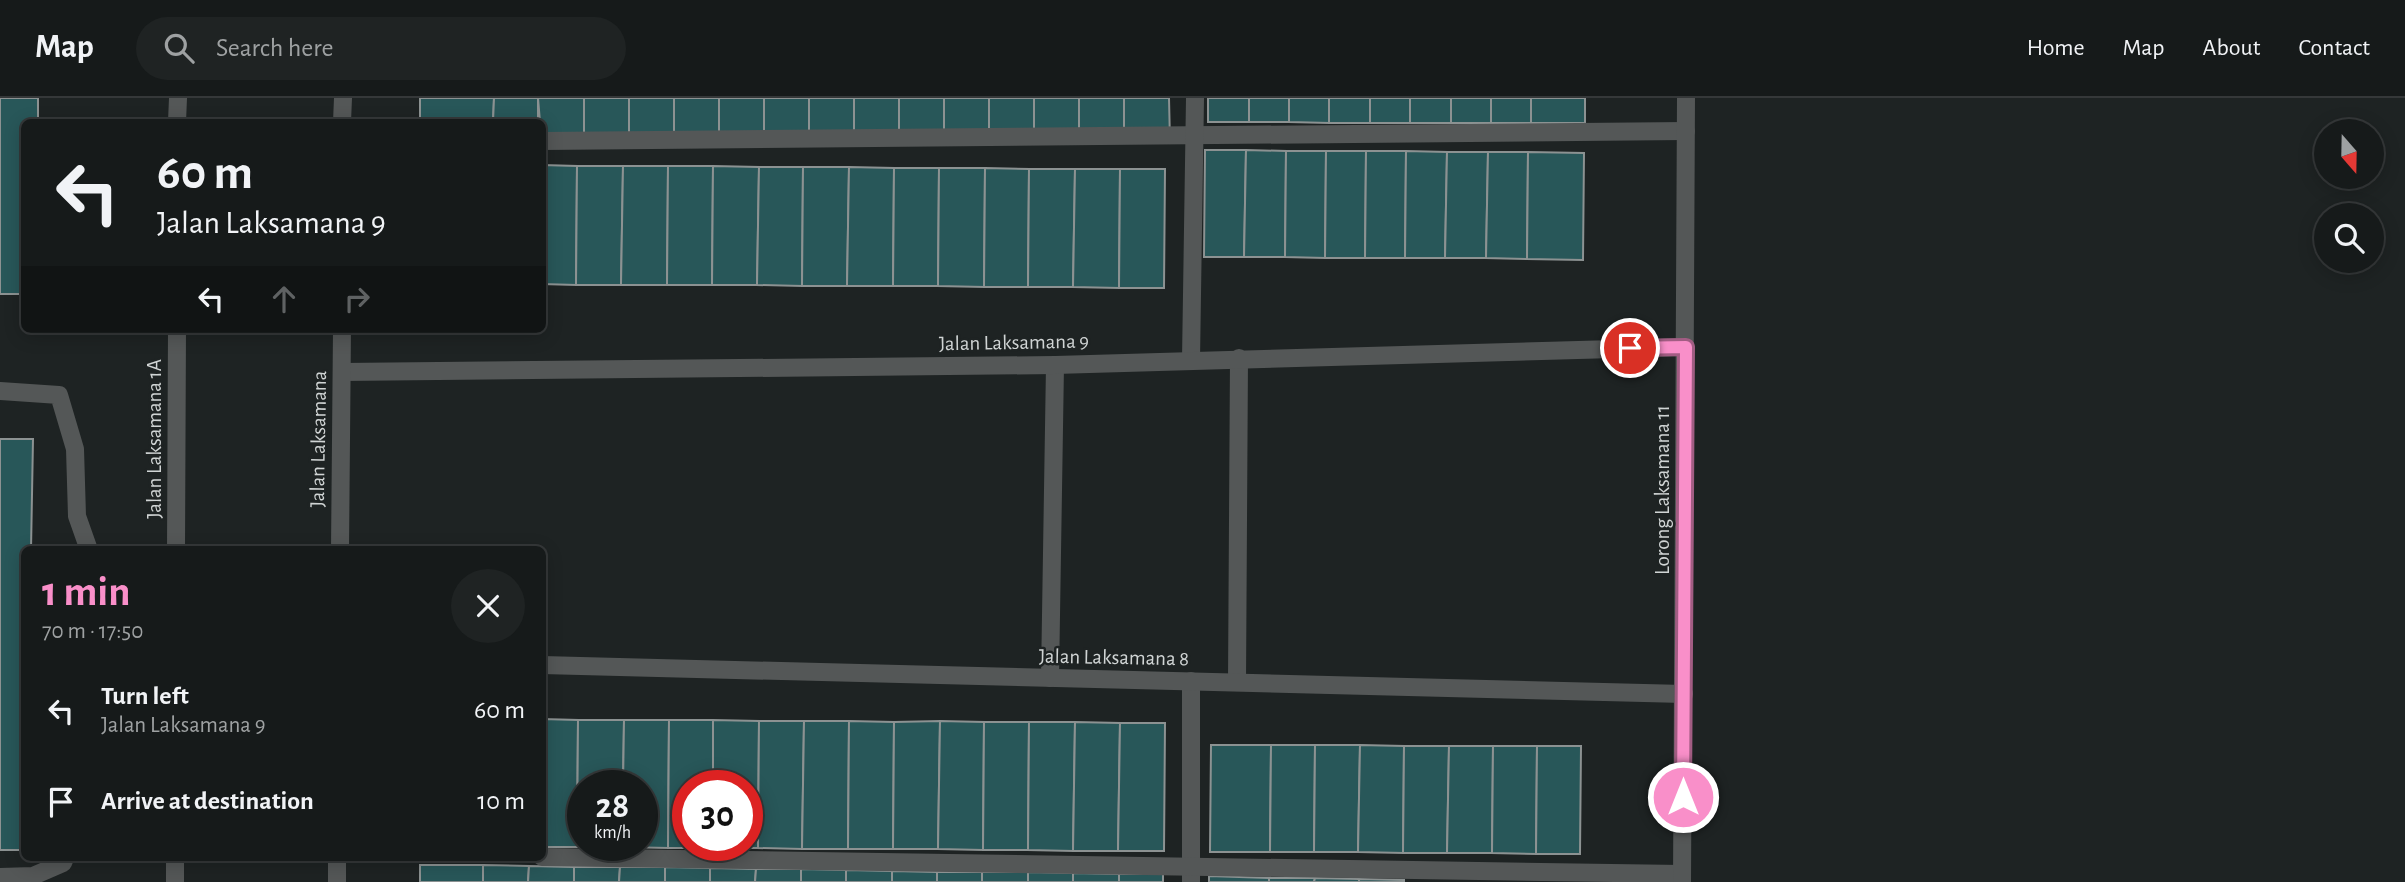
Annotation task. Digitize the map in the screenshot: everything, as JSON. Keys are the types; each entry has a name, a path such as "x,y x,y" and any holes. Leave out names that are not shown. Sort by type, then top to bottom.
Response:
{"street":[{"path":"177,119 178,98"},
{"path":"342,119 343,98"},
{"path":"1191,360 1195,98"},
{"name":"Lorong Laksamana 11","path":"1682,878 1686,98"},
{"path":"546,141 1686,131"},
{"name":"Jalan Laksamana 1A","path":"176,546 177,333"},
{"name":"Jalan Laksamana","path":"340,546 342,333"},
{"name":"Jalan Laksamana 9","path":"342,372 1055,365 1686,347"},
{"path":"1237,682 1238,358"},
{"path":"1050,678 1055,365"},
{"path":"0,391 59,395 75,449 78,516 88,546"},
{"name":"Jalan Laksamana 8","path":"546,665 1684,694"},
{"path":"1191,681 1191,874"},
{"path":"546,857 1191,874 1682,878"},
{"path":"0,877 33,876 64,861"},
{"path":"175,861 175,882"},
{"path":"337,861 337,882"}],"building":[{"path":"0,98 38,98 38,119 21,119 21,294 0,294"},
{"path":"420,98 494,98 493,119 420,119"},
{"path":"494,98 538,98 538,119 493,119"},
{"path":"538,98 584,98 584,146 546,146 546,119 540,119"},
{"path":"584,98 629,98 629,145 584,146"},
{"path":"629,98 674,98 674,145 629,145"},
{"path":"674,98 719,98 719,145 674,145"},
{"path":"719,98 764,98 764,144 719,145"},
{"path":"764,98 809,98 809,144 764,144"},
{"path":"809,98 854,98 854,144 809,144"},
{"path":"854,98 899,98 899,144 854,144"},
{"path":"899,98 944,98 944,144 899,144"},
{"path":"944,98 989,98 989,143 944,144"},
{"path":"989,98 1034,98 1034,143 989,143"},
{"path":"1034,98 1079,98 1079,143 1034,143"},
{"path":"1079,98 1124,98 1124,142 1079,143"},
{"path":"1124,98 1169,98 1170,142 1124,142"},
{"path":"1208,98 1249,98 1249,122 1208,122"},
{"path":"1249,98 1289,98 1289,122 1249,122"},
{"path":"1289,98 1329,98 1329,123 1289,122"},
{"path":"1329,98 1370,98 1370,123 1329,123"},
{"path":"1370,98 1410,98 1410,123 1370,123"},
{"path":"1410,98 1451,98 1451,123 1410,123"},
{"path":"1451,98 1491,98 1491,123 1451,123"},
{"path":"1491,98 1531,98 1531,123 1491,123"},
{"path":"1531,98 1585,98 1585,123 1531,123"},
{"path":"1205,150 1246,150 1244,257 1204,257"},
{"path":"1246,150 1286,151 1285,257 1244,257"},
{"path":"1286,151 1326,151 1325,258 1285,257"},
{"path":"1326,151 1366,151 1365,258 1325,258"},
{"path":"1366,151 1406,151 1405,258 1365,258"},
{"path":"1406,151 1447,152 1445,258 1405,258"},
{"path":"1447,152 1488,152 1486,258 1445,258"},
{"path":"1488,152 1528,152 1527,259 1486,258"},
{"path":"1528,152 1584,153 1583,260 1527,259"},
{"path":"546,165 577,166 576,285 546,284"},
{"path":"577,166 623,166 621,285 576,285"},
{"path":"623,166 668,166 667,285 621,285"},
{"path":"668,166 713,166 712,285 667,285"},
{"path":"713,166 759,167 757,285 712,285"},
{"path":"759,167 803,167 802,286 757,285"},
{"path":"803,167 849,167 847,286 802,286"},
{"path":"849,167 894,168 893,286 847,286"},
{"path":"894,168 939,168 938,286 893,286"},
{"path":"939,168 985,168 984,287 938,286"},
{"path":"985,168 1029,169 1028,287 984,287"},
{"path":"1029,169 1075,169 1073,287 1028,287"},
{"path":"1075,169 1120,169 1119,288 1073,287"},
{"path":"1120,169 1165,169 1164,288 1119,288"},
{"path":"0,439 33,439 31,546 21,546 21,850 0,850"},
{"path":"546,719 578,720 578,770 567,770 567,847 546,847"},
{"path":"578,720 624,720 623,770 578,770"},
{"path":"624,720 669,720 668,848 658,848 658,770 623,770"},
{"path":"669,720 713,720 713,770 672,770 672,848 668,848"},
{"path":"713,720 759,721 759,770 713,770"},
{"path":"759,721 804,721 802,849 763,848 763,770 759,770"},
{"path":"804,721 849,721 848,849 802,849"},
{"path":"849,721 894,722 893,849 848,849"},
{"path":"940,721 938,849 893,849 894,722"},
{"path":"940,721 984,722 983,850 938,849"},
{"path":"984,722 1029,722 1028,850 983,850"},
{"path":"1029,722 1075,722 1073,851 1028,850"},
{"path":"1075,722 1120,723 1118,851 1073,851"},
{"path":"1120,723 1165,723 1164,851 1118,851"},
{"path":"1211,745 1271,745 1270,852 1210,852"},
{"path":"1271,745 1315,745 1314,852 1270,852"},
{"path":"1315,745 1360,745 1358,852 1314,852"},
{"path":"1360,745 1404,746 1403,853 1358,852"},
{"path":"1404,746 1449,746 1447,853 1403,853"},
{"path":"1449,746 1493,746 1492,853 1447,853"},
{"path":"1493,746 1537,746 1536,854 1492,853"},
{"path":"1537,746 1581,746 1580,854 1536,854"},
{"path":"420,865 483,865 483,882 420,882"},
{"path":"483,865 529,866 528,882 483,882"},
{"path":"529,866 574,867 574,882 528,882"},
{"path":"574,867 620,867 619,882 574,882"},
{"path":"620,867 665,867 665,882 619,882"},
{"path":"665,867 710,868 710,882 665,882"},
{"path":"710,868 756,869 755,882 710,882"},
{"path":"756,869 801,869 801,882 755,882"},
{"path":"801,869 846,870 846,882 801,882"},
{"path":"846,870 892,871 892,882 846,882"},
{"path":"892,871 937,872 937,882 892,882"},
{"path":"937,872 982,872 982,882 937,882"},
{"path":"982,872 1028,872 1028,882 982,882"},
{"path":"1028,872 1073,873 1073,882 1028,882"},
{"path":"1073,873 1119,874 1119,882 1073,882"},
{"path":"1119,874 1163,874 1163,882 1119,882"},
{"path":"1209,876 1269,878 1269,882 1209,882"},
{"path":"1269,878 1315,878 1314,882 1269,882"},
{"path":"1315,878 1359,879 1359,882 1314,882"},
{"path":"1359,879 1404,880 1404,882 1359,882"}],"route":[{"path":"1630,348 1686,347 1683,797"}]}
